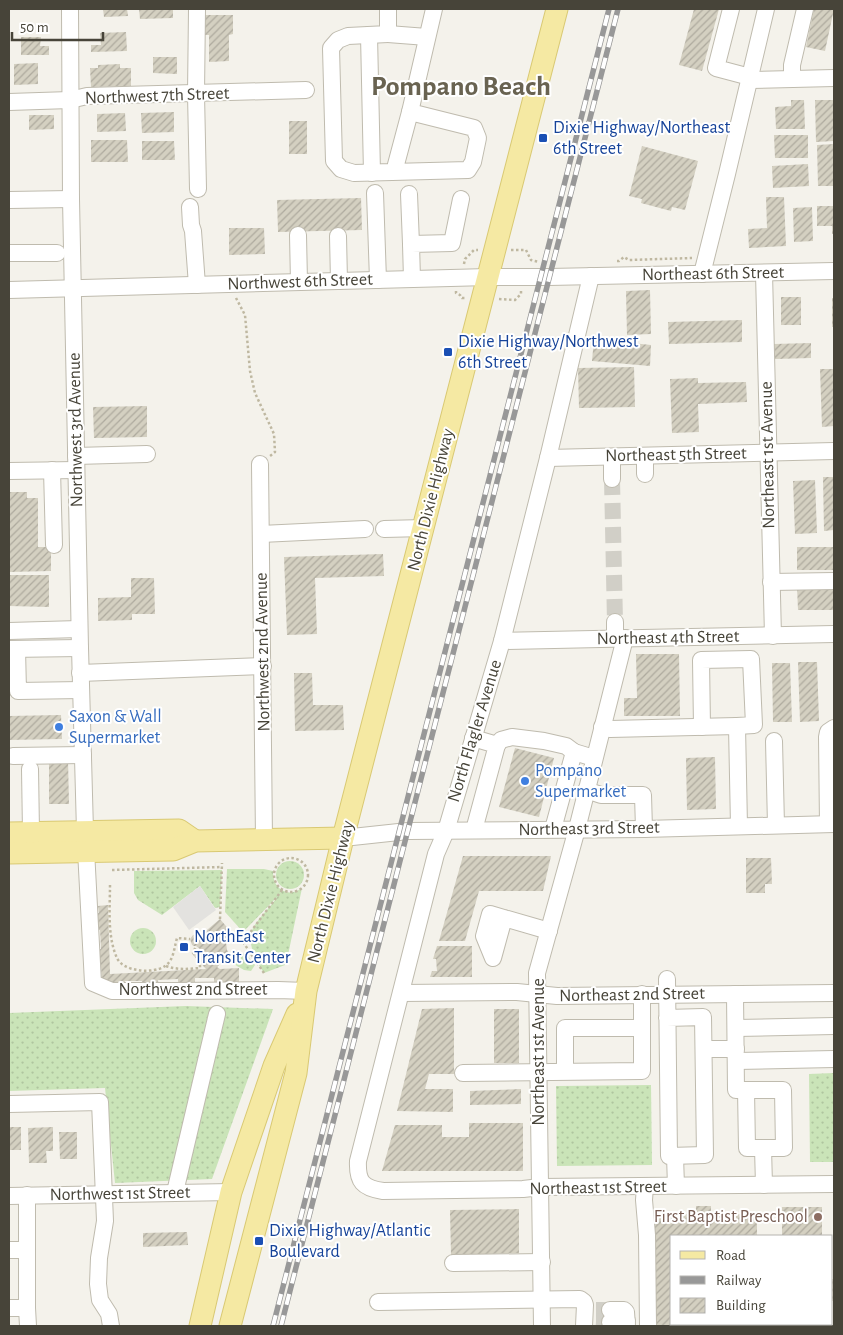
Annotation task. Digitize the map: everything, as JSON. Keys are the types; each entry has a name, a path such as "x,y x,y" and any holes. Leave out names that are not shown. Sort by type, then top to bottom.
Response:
{"main road":[{"name":"North Dixie Highway","path":"230,1326 296,1073 306,991 343,838 557,9"},
{"path":"9,833 31,832 85,841 173,850 195,842 343,838"},
{"path":"9,853 85,841"},
{"name":"North Dixie Highway","path":"200,1326 231,1192 274,1066 306,991"}],"street":[{"name":"Northwest 3rd Avenue","path":"70,9 71,199 85,841"},
{"path":"197,9 198,189"},
{"path":"375,9 377,16 388,30"},
{"path":"388,9 388,30"},
{"path":"394,172 434,9"},
{"path":"731,9 716,68 750,78 834,78"},
{"path":"702,274 728,174 764,9"},
{"path":"792,79 792,65 805,9"},
{"path":"410,112 474,128 478,138 473,162 468,170 354,173 341,169 334,162 331,48 338,40 348,36 388,30 427,37"},
{"path":"369,34 372,173"},
{"name":"Northwest 7th Street","path":"9,102 70,100 87,96 306,90"},
{"path":"376,193 378,280"},
{"path":"409,194 412,279"},
{"path":"9,200 71,199"},
{"path":"411,244 452,244 461,199"},
{"path":"190,207 190,225 193,232 197,285"},
{"path":"298,235 299,282"},
{"path":"338,236 339,281"},
{"path":"9,254 57,253"},
{"name":"Northeast 6th Street","path":"591,276 834,271"},
{"name":"Northeast 1st Avenue","path":"764,273 773,636"},
{"name":"Northwest 6th Street","path":"9,290 591,276"},
{"name":"North Flagler Avenue","path":"363,1184 358,1173 358,1161 436,854 446,831 502,641 591,276"},
{"name":"Northeast 5th Street","path":"548,458 834,452"},
{"path":"9,471 52,470 76,463 147,454"},
{"path":"645,456 646,474"},
{"path":"612,457 612,479"},
{"name":"Northwest 2nd Avenue","path":"260,464 264,840"},
{"path":"52,470 54,545"},
{"path":"384,529 424,528"},
{"path":"261,534 365,529"},
{"path":"771,582 834,581"},
{"path":"9,631 79,629"},
{"name":"Northeast 1st Avenue","path":"542,1326 537,974 602,727 619,633"},
{"name":"Northeast 4th Street","path":"502,641 619,633 750,636 834,634"},
{"path":"602,727 610,729 754,725 750,636"},
{"path":"80,648 13,649 18,691 81,690"},
{"path":"702,727 701,660 751,659"},
{"path":"80,673 263,666"},
{"path":"737,726 739,826"},
{"path":"831,824 827,737 831,728 834,728"},
{"path":"474,830 496,746 501,740 512,737 544,741 566,746 574,752 594,758"},
{"path":"473,738 496,746"},
{"path":"774,740 776,825"},
{"path":"553,830 574,752"},
{"path":"13,756 83,755"},
{"path":"30,769 31,832"},
{"path":"586,790 601,795 643,795 644,829"},
{"name":"Northeast 3rd Street","path":"343,838 399,832 644,829 831,824"},
{"name":"Northwest 2nd Street","path":"85,841 93,983 112,990 306,991"},
{"path":"504,918 549,930"},
{"path":"667,986 667,1018 669,1156 705,1155 703,1017 667,1018"},
{"name":"Northeast 2nd Street","path":"401,993 517,992 557,996 642,994 667,986 735,994 834,993"},
{"path":"463,1073 642,1071 642,994"},
{"path":"735,994 736,1090 746,1090 783,1090 784,1148 747,1148 746,1090"},
{"path":"175,1192 217,1014"},
{"path":"736,1028 834,1026"},
{"path":"565,1071 565,1028 642,1028"},
{"path":"704,1049 736,1055 834,1060"},
{"path":"9,1104 100,1102 106,1221 99,1258 98,1284 100,1300 109,1314 111,1326"},
{"path":"763,1148 764,1185"},
{"path":"675,1156 676,1186"},
{"name":"Northeast 1st Street","path":"363,1184 371,1189 383,1191 524,1190 541,1187 834,1184"},
{"path":"644,1186 647,1235 648,1326"},
{"name":"Northwest 1st Street","path":"9,1196 231,1192"},
{"path":"27,1195 28,1326"},
{"path":"9,1250 27,1250"},
{"path":"453,1263 542,1262"},
{"path":"378,1302 580,1299 595,1317 624,1310 626,1312 627,1324"},
{"path":"9,1308 27,1308"}],"path":[{"path":"227,284 245,315 250,371 255,393 274,434 275,452 260,464"},
{"path":"284,858 300,860 307,868 308,879 306,884 295,892 282,890 274,881 276,866 284,858"},
{"path":"112,870 222,865 220,919"},
{"path":"110,885 111,935 118,960 126,967 138,970 157,970 166,966 172,958 177,938 190,939"},
{"path":"264,974 243,942 282,890"},
{"path":"166,966 185,969 200,968 200,961 193,953 196,946"}],"green space":[{"path":"290,861 300,865 304,875 300,885 290,889 280,885 276,875 280,865"},
{"path":"227,869 264,869 273,871 275,882 282,890 291,892 302,888 285,965 264,973 251,946 253,928 278,896 243,932 225,912"},
{"path":"222,870 220,907 215,908 200,886 162,915 138,900 134,893 134,871"},
{"path":"143,928 152,932 156,941 152,950 143,954 134,950 130,941 134,932"},
{"path":"245,953 255,965 251,971 244,970 232,963 237,956"},
{"path":"186,1006 273,1009 212,1179 115,1183 105,1088 9,1091 9,1013"},
{"path":"834,1073 834,1162 810,1162 809,1074"},
{"path":"651,1085 652,1165 557,1166 556,1086"}],"shaded area":[{"path":"200,886 216,910 189,930 173,907"}],"building":[{"path":"103,9 127,9 128,16 104,17"},
{"path":"139,9 173,9 173,18 140,19"},
{"path":"694,9 719,9 702,71 679,65"},
{"path":"814,9 834,9 825,51 806,47"},
{"path":"203,15 233,15 233,34 229,35 229,61 209,62 209,35 204,35"},
{"path":"126,32 127,51 91,52 91,45 101,45 100,33"},
{"path":"21,37 41,37 40,46 49,46 49,55 21,55"},
{"path":"153,57 177,57 177,74 153,73"},
{"path":"38,63 38,84 14,85 14,64"},
{"path":"120,64 120,68 131,68 131,86 91,87 90,68 98,68 98,65"},
{"path":"791,100 804,100 805,129 776,129 775,107 791,106"},
{"path":"815,100 834,100 834,141 816,142"},
{"path":"174,112 174,132 142,133 141,113"},
{"path":"125,113 126,131 97,132 97,114"},
{"path":"29,115 54,115 54,129 29,130"},
{"path":"289,121 307,121 307,154 289,154"},
{"path":"774,135 808,135 808,158 775,158"},
{"path":"91,140 127,140 128,162 91,162"},
{"path":"142,141 174,141 175,160 142,160"},
{"path":"834,144 834,186 818,186 817,145"},
{"path":"642,146 698,161 685,210 672,207 671,211 641,203 642,199 629,196"},
{"path":"808,164 809,186 773,188 772,166"},
{"path":"766,197 784,197 786,246 749,248 748,229 767,228"},
{"path":"361,198 362,230 278,232 277,200"},
{"path":"817,206 834,206 834,234 832,234 832,226 817,226"},
{"path":"812,207 813,241 794,242 793,208"},
{"path":"229,228 264,228 265,254 229,255"},
{"path":"650,290 651,334 627,335 626,291"},
{"path":"781,297 801,297 801,325 781,325"},
{"path":"832,298 834,298 834,327 832,327"},
{"path":"742,320 742,342 669,344 668,322"},
{"path":"594,339 651,345 650,366 592,361"},
{"path":"811,343 811,358 775,359 774,344"},
{"path":"634,367 635,407 579,408 578,368"},
{"path":"820,369 834,369 834,426 822,427"},
{"path":"698,378 698,383 746,382 747,402 698,404 699,432 672,433 670,379"},
{"path":"147,406 147,437 94,438 93,407"},
{"path":"823,477 834,477 834,530 824,531"},
{"path":"815,480 817,533 795,534 793,481"},
{"path":"9,492 27,492 27,498 38,498 38,547 51,547 51,571 9,572"},
{"path":"797,547 834,547 834,570 797,570"},
{"path":"383,554 384,576 315,578 317,634 287,635 284,557"},
{"path":"9,575 49,575 49,607 9,606"},
{"path":"131,578 154,578 155,614 132,614 132,620 98,621 98,598 131,597"},
{"path":"797,587 834,587 834,610 798,610"},
{"path":"636,654 679,654 680,716 624,716 624,698 637,698"},
{"path":"798,662 817,662 819,721 800,722"},
{"path":"772,663 790,663 792,722 773,722"},
{"path":"294,673 312,673 313,705 343,705 344,730 295,731"},
{"path":"61,715 62,739 9,740 9,716"},
{"path":"515,748 554,758 539,817 499,807"},
{"path":"715,757 716,809 687,810 686,758"},
{"path":"68,759 69,804 49,804 49,760"},
{"path":"463,856 551,856 543,891 479,891 465,941 439,941"},
{"path":"746,858 771,858 772,884 765,884 765,893 746,893"},
{"path":"108,905 110,974 206,969 193,955 200,949 192,945 190,939 193,935 201,935 220,919 231,932 226,942 230,955 217,967 220,969 239,968 239,983 214,984 214,978 195,978 195,987 178,984 178,979 158,980 159,989 141,985 142,981 125,981 125,990 102,983 101,967 94,967 93,950 101,949 100,930 89,930 93,913 99,913 98,906"},
{"path":"437,946 472,946 472,977 430,977 432,971 437,971 436,959 433,959"},
{"path":"454,1008 454,1074 429,1074 425,1089 453,1089 453,1112 397,1111 422,1009"},
{"path":"494,1009 519,1009 519,1063 494,1063"},
{"path":"521,1089 521,1104 470,1105 470,1091"},
{"path":"469,1123 523,1123 523,1171 382,1171 395,1125 442,1125 442,1137 469,1137"},
{"path":"9,1127 21,1127 21,1150 9,1150"},
{"path":"53,1127 53,1151 46,1151 47,1163 29,1163 28,1128"},
{"path":"59,1132 77,1132 77,1159 60,1159"},
{"path":"696,1206 711,1206 711,1214 757,1214 757,1235 670,1235 670,1325 722,1326 653,1326 652,1214 696,1214"},
{"path":"782,1207 822,1207 822,1235 782,1235"},
{"path":"519,1209 519,1253 451,1255 450,1210"},
{"path":"187,1232 188,1245 143,1247 143,1233"},
{"path":"833,1279 834,1279 833,1301"},
{"path":"596,1303 610,1303 610,1326 596,1326"},
{"path":"730,1325 754,1325 754,1326"},
{"path":"781,1325 808,1325 808,1326"}],"tunnel":[{"path":"612,479 615,622"},
{"path":"596,1310 610,1310"},
{"path":"596,1321 610,1322"}],"railway":[{"path":"273,1326 609,9"},
{"path":"281,1326 618,9"}],"place":[{"name":"Dixie Highway/Northeast 6th Street","path":"543,138"},
{"name":"Dixie Highway/Northwest 6th Street","path":"448,352"},
{"name":"Saxon & Wall Supermarket","path":"59,727"},
{"name":"Pompano Supermarket","path":"525,781"},
{"name":"NorthEast Transit Center","path":"184,947"},
{"name":"First Baptist Preschool","path":"818,1217"},
{"name":"Dixie Highway/Atlantic Boulevard","path":"259,1241"}],"district":[{"name":"Pompano Beach","path":"461,87"}]}
